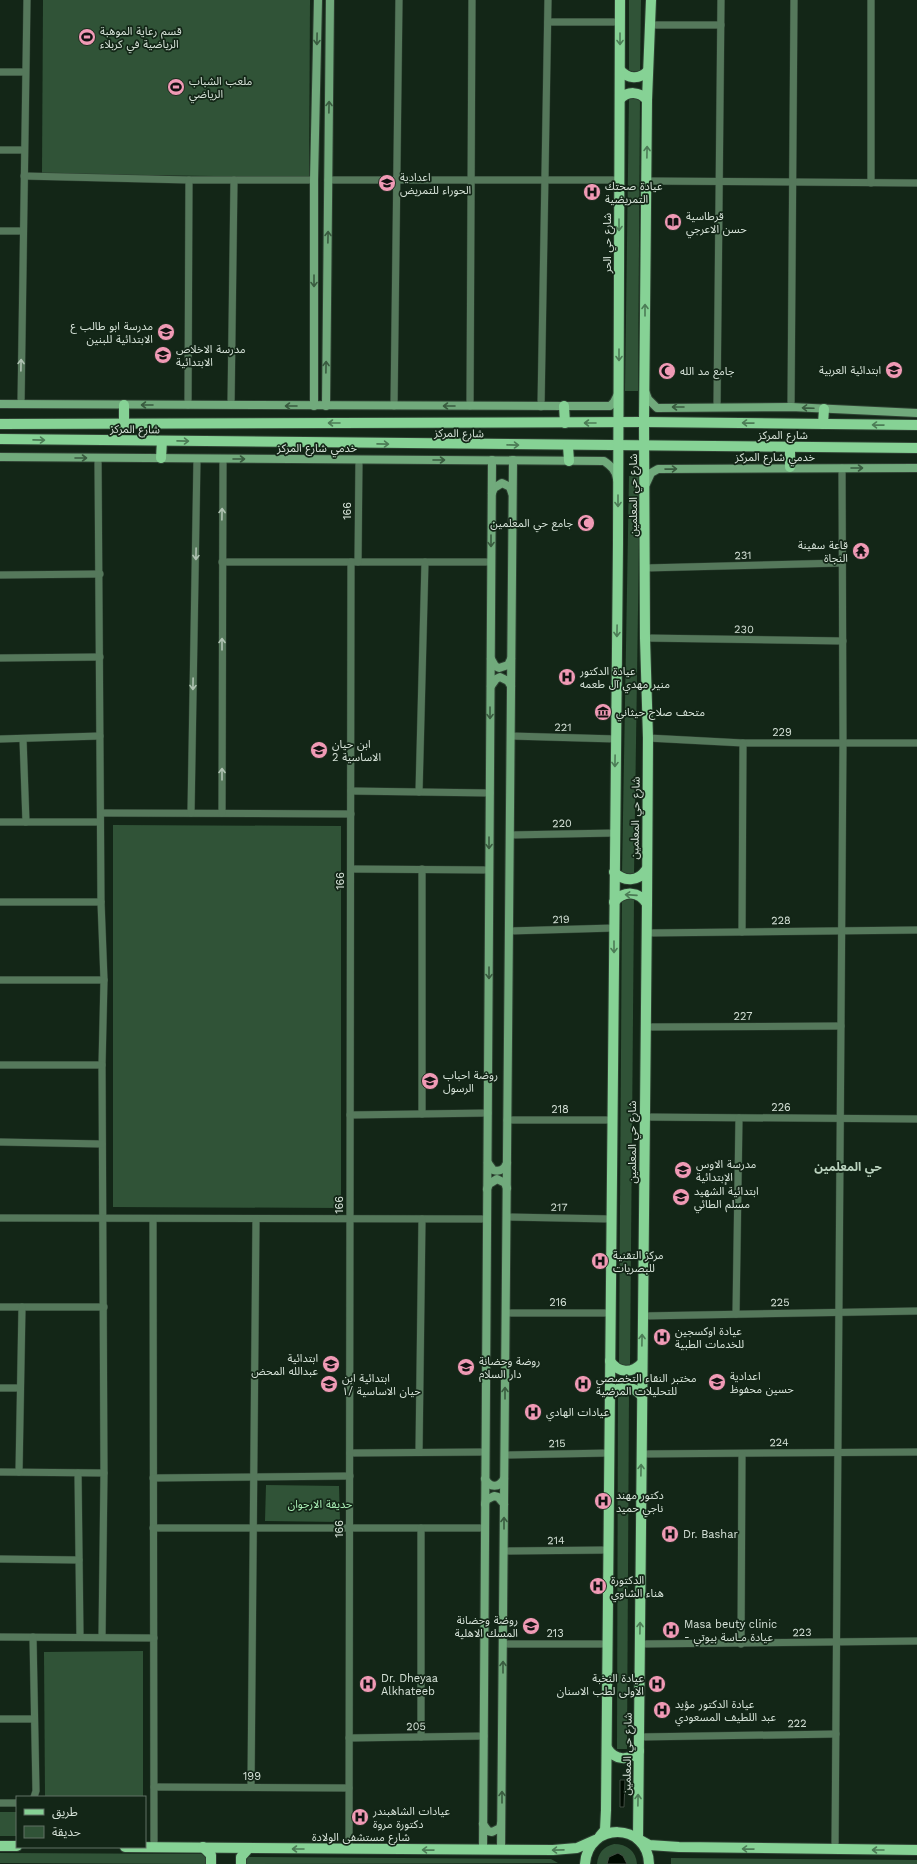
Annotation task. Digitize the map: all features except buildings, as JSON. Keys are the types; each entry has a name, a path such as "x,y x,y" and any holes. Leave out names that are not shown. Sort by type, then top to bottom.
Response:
{"main road":[{"name":"شارع حي الحر","path":"618,462 620,0"},
{"path":"644,446 647,100 651,0"},
{"path":"620,70 628,76 635,78 648,72"},
{"path":"620,99 626,94 634,93 641,94 647,100"},
{"path":"124,405 124,424"},
{"path":"564,406 565,423"},
{"path":"823,424 824,409"},
{"name":"شارع المركز","path":"0,424 644,422 917,425"},
{"name":"شارع المركز","path":"0,439 568,446 917,448"},
{"path":"162,441 162,458"},
{"path":"568,446 569,461"},
{"name":"شارع حي المعلمين","path":"638,1839 648,738 645,638 644,446"},
{"path":"790,447 790,467"},
{"name":"شارع حي المعلمين","path":"586,1864 587,1853 606,1827 618,462"},
{"path":"614,872 625,879 633,879 641,876 646,870"},
{"path":"614,902 624,894 631,893 642,898 647,904"},
{"path":"610,1361 616,1368 623,1371 632,1371 642,1364"},
{"path":"610,1395 619,1388 626,1387 634,1389 642,1396"},
{"path":"607,1748 612,1755 624,1759 639,1751"},
{"name":"شارع مستشفى الولادة","path":"146,1847 248,1849 564,1850 581,1847 598,1838 617,1832 628,1834 650,1845 679,1847 917,1850"},
{"path":"638,1839 647,1852 649,1864"},
{"path":"0,1846 16,1846"},
{"path":"203,1847 211,1855 211,1864"},
{"path":"241,1864 241,1857 248,1849"}],"street":[{"path":"21,404 27,0"},
{"path":"314,406 314,180 318,0"},
{"path":"326,406 330,0"},
{"path":"394,406 399,0"},
{"path":"470,406 472,0"},
{"path":"541,406 548,0"},
{"path":"716,407 721,0"},
{"path":"791,407 794,0"},
{"path":"871,183 872,0"},
{"path":"548,22 620,22"},
{"path":"650,24 721,24"},
{"path":"0,72 25,72"},
{"path":"0,150 24,150"},
{"path":"24,176 189,180 314,180"},
{"path":"188,405 189,180"},
{"path":"230,405 234,180"},
{"path":"328,180 619,180"},
{"path":"646,181 917,183"},
{"path":"0,231 23,231"},
{"path":"0,404 610,406 614,402 619,391"},
{"path":"645,391 648,399 657,408 791,407 917,412"},
{"name":"خدمي شارع المركز","path":"0,457 604,461 610,465 616,473 618,485"},
{"path":"98,458 100,574 100,822 104,980 102,1065 104,1307 102,1638"},
{"path":"191,812 197,459"},
{"path":"222,813 223,459"},
{"name":"166","path":"349,1849 351,791 355,562 359,460"},
{"path":"483,1850 492,460"},
{"path":"501,1850 513,460"},
{"name":"خدمي شارع المركز","path":"644,489 647,479 651,473 658,469 790,467 917,468"},
{"path":"835,1850 843,743 842,468"},
{"path":"492,495 494,488 502,484 510,487 513,494"},
{"path":"222,562 491,562"},
{"path":"419,792 425,562"},
{"name":"231","path":"645,568 842,563"},
{"path":"0,575 100,574"},
{"name":"230","path":"645,638 843,641"},
{"path":"0,658 100,657"},
{"path":"491,658 495,666 499,668 508,665 511,659"},
{"path":"491,686 496,679 500,678 508,681 511,686"},
{"path":"0,739 100,736"},
{"name":"221","path":"511,736 616,739"},
{"name":"229","path":"648,738 744,743 917,743"},
{"path":"23,739 26,822"},
{"path":"742,932 744,743"},
{"path":"351,791 490,793"},
{"path":"101,813 191,812 351,814"},
{"path":"0,822 100,822"},
{"name":"220","path":"510,835 615,832"},
{"path":"351,868 489,870"},
{"path":"422,869 422,1114"},
{"path":"0,902 101,902"},
{"name":"219","path":"509,931 614,928"},
{"name":"228","path":"646,933 917,930"},
{"path":"0,980 104,980"},
{"name":"227","path":"645,1027 841,1026"},
{"path":"0,1065 102,1065"},
{"path":"350,1115 488,1113"},
{"name":"226","path":"644,1117 917,1119"},
{"path":"736,1314 739,1118"},
{"name":"218","path":"507,1120 612,1120"},
{"path":"0,1142 102,1144"},
{"path":"487,1162 489,1167 497,1171 505,1167 507,1163"},
{"path":"487,1189 489,1184 497,1179 505,1183 507,1188"},
{"name":"217","path":"507,1217 611,1219"},
{"path":"0,1218 487,1219"},
{"path":"153,1219 154,1847"},
{"path":"251,1787 256,1219"},
{"path":"419,1452 422,1219"},
{"path":"0,1307 104,1307"},
{"path":"19,1472 22,1307"},
{"name":"225","path":"643,1316 917,1311"},
{"name":"216","path":"506,1313 610,1313"},
{"path":"0,1388 20,1388"},
{"path":"350,1453 486,1452"},
{"name":"224","path":"641,1454 917,1452"},
{"name":"215","path":"505,1455 609,1453"},
{"path":"741,1644 742,1454"},
{"path":"0,1472 104,1473"},
{"path":"78,1473 80,1637"},
{"path":"153,1478 350,1476"},
{"path":"485,1479 490,1486 495,1487 499,1486 504,1480"},
{"path":"485,1504 486,1500 494,1496 498,1497 504,1504"},
{"path":"153,1528 485,1528"},
{"path":"421,1528 421,1737"},
{"name":"214","path":"504,1551 608,1550"},
{"path":"0,1559 79,1560"},
{"path":"0,1637 154,1638"},
{"path":"33,1637 36,1791 34,1796"},
{"name":"223","path":"640,1644 917,1641"},
{"name":"213","path":"503,1644 608,1644"},
{"path":"0,1719 34,1719"},
{"name":"222","path":"639,1737 836,1734"},
{"name":"205","path":"349,1738 484,1736"},
{"name":"199","path":"154,1787 349,1788"},
{"path":"0,1803 16,1803"},
{"path":"483,1824 488,1831 492,1832 500,1828 501,1824"}],"green space":[{"name":"ملعب الشباب الرياضي","path":"43,0 310,0 309,177 42,174"},
{"path":"629,0 641,0 640,71 629,71"},
{"path":"629,97 640,97 638,391 625,391"},
{"path":"629,476 640,477 634,875 622,874"},
{"path":"113,825 341,826 341,1208 113,1207"},
{"path":"622,898 634,899 630,1366 619,1366"},
{"path":"618,1391 629,1391 627,1749 617,1749"},
{"name":"حديقة الارجوان","path":"266,1485 339,1486 340,1522 265,1521"},
{"path":"143,1651 143,1796 45,1796 44,1652"},
{"path":"0,1812 16,1812 16,1836 0,1836"},
{"path":"614,1844 623,1845 630,1849 635,1855 637,1864 597,1864 602,1851"},
{"path":"0,1853 208,1854 208,1864 0,1863"},
{"path":"246,1857 551,1859 558,1863 244,1864"},
{"path":"671,1858 917,1860 917,1864 671,1864"}],"shaded area":[{"path":"620,1780 625,1780 624,1807 620,1807"},
{"path":"618,1853 623,1856 627,1864 607,1864 609,1857"}],"place":[{"name":"قسم رعاية الموهبة الرياضية في كربلاء","path":"87,37"},
{"name":"ملعب الشباب الرياضي","path":"176,87"},
{"name":"اعدادية الحوراء للتمريض","path":"387,183"},
{"name":"عيادة صحتك التمريضية","path":"592,192"},
{"name":"قرطاسية حسن الاعرجي","path":"673,222"},
{"name":"مدرسة ابو طالب ع الابتدائية للبنين","path":"166,332"},
{"name":"مدرسة الاخلاص الابتدائية","path":"163,355"},
{"name":"ابتدائية العربية","path":"894,370"},
{"name":"جامع مد الله","path":"667,371"},
{"name":"جامع حي المعلمين","path":"586,523"},
{"name":"قاعة سفينة النجاة","path":"861,551"},
{"name":"عيادة الدكتور منير مهدي آل طعمه","path":"567,677"},
{"name":"متحف صلاح حيثاني","path":"603,712"},
{"name":"ابن حيان الاساسية 2","path":"319,750"},
{"name":"روضة احباب الرسول","path":"430,1081"},
{"name":"مدرسة الاوس الإبتدائية","path":"683,1170"},
{"name":"ابتدائية الشهيد مسلم الطائي","path":"681,1197"},
{"name":"مركز التقنية للبصريات","path":"600,1261"},
{"name":"عيادة اوكسجين للخدمات الطبية","path":"662,1337"},
{"name":"ابتدائية عبدالله المحض","path":"331,1364"},
{"name":"روضة وحضانة دار السلام","path":"466,1367"},
{"name":"اعدادية حسين محفوظ","path":"717,1382"},
{"name":"ابتدائية ابن حيان الاساسية /١","path":"329,1384"},
{"name":"مختبر النقاء التخصصي للتحليلات المرضية","path":"583,1384"},
{"name":"عيادات الهادي","path":"533,1412"},
{"name":"دكتور مهند ناجي حميد","path":"603,1501"},
{"name":"Dr. Bashar","path":"670,1534"},
{"name":"الدكتورة هناء الشاوي","path":"598,1586"},
{"name":"روضة وحضانة المسك الاهلية","path":"531,1626"},
{"name":"Masa beuty clinic - عيادة مـاسة بيوتي","path":"671,1630"},
{"name":"Dr. Dheyaa Alkhateeb","path":"368,1684"},
{"name":"عيادة النخبة الاولى لطب الاسنان","path":"657,1684"},
{"name":"عيادة الدكتور مؤيد عبد اللطيف المسعودي","path":"662,1710"},
{"name":"عيادات الشاهبندر دكتورة مروة","path":"360,1817"}],"district":[{"name":"حي المعلمين","path":"848,1167"}]}
